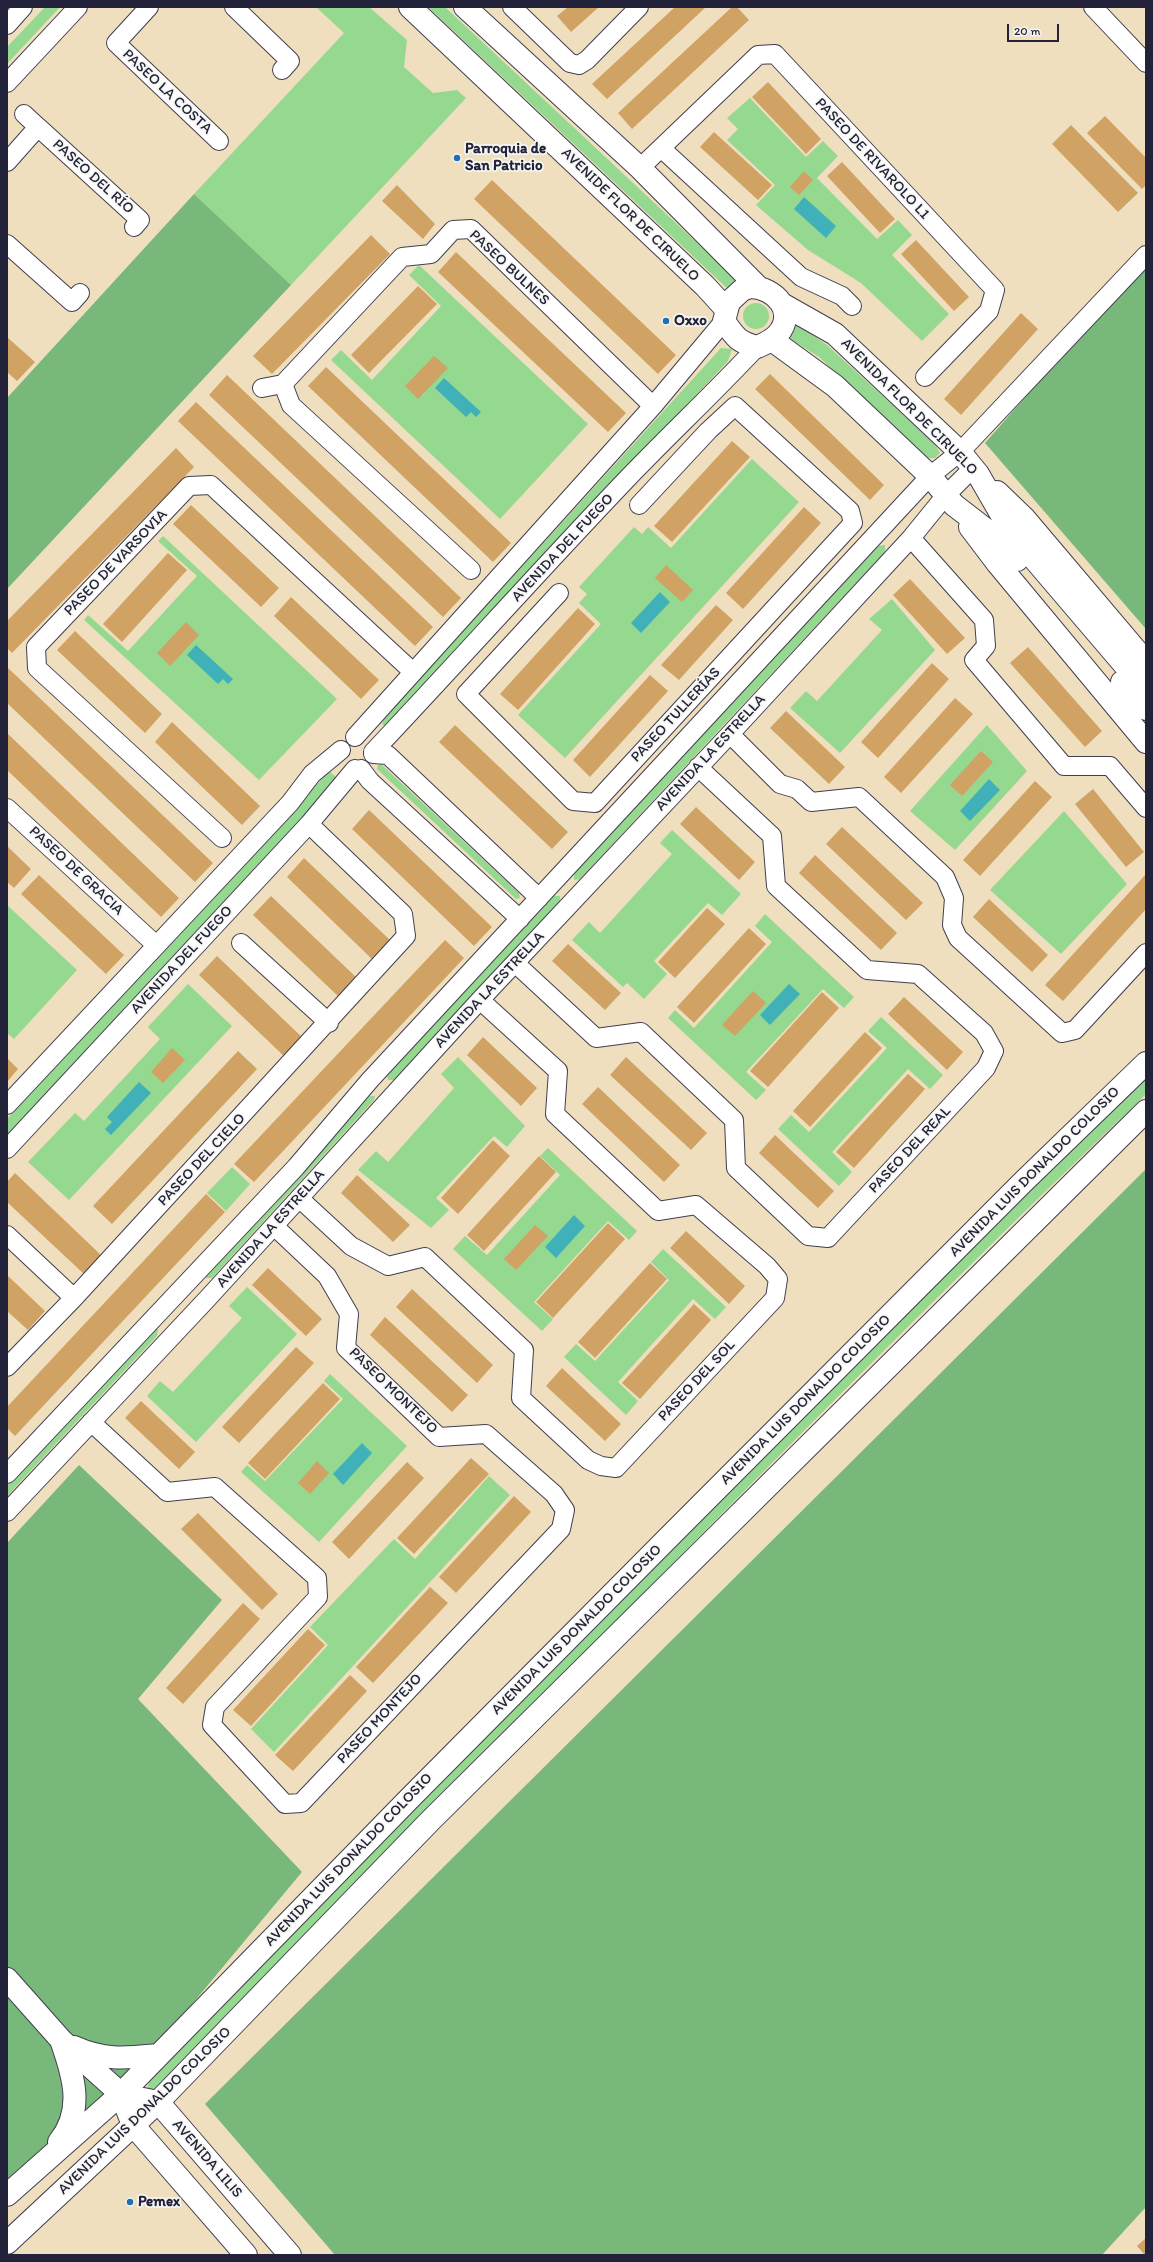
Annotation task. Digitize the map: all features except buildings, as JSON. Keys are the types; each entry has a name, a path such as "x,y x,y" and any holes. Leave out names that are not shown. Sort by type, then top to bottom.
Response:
{"main road":[{"name":"AVENIDE FLOR DE CIRUELO","path":"410,7 705,286 725,315"},
{"path":"465,7 652,157 758,287 774,294 782,304 784,317 783,326 764,343"},
{"path":"758,287 742,290 734,295 725,315 735,338 743,343 764,343 835,386 930,476 998,564 1146,742"},
{"name":"AVENIDA FLOR DE CIRUELO","path":"782,304 835,334 970,465 1007,538"},
{"path":"970,465 1025,519 1146,662"},
{"path":"950,500 1007,538 1146,690"},
{"path":"1007,538 1146,709"},
{"name":"AVENIDA LUIS DONALDO COLOSIO","path":"7,2196 43,2162 121,2094 614,1592 1018,1188 1146,1063"},
{"name":"AVENIDA LUIS DONALDO COLOSIO","path":"7,2243 158,2102 430,1821 1146,1111"},
{"path":"7,1979 62,2041 121,2094 133,2125 246,2255"},
{"path":"62,2041 93,2055 112,2059 159,2055"},
{"path":"43,2162 65,2134 71,2120 75,2103 73,2076 62,2041"},
{"path":"121,2094 158,2102"},
{"name":"AVENIDA LILIS","path":"158,2102 290,2255"}],"street":[{"path":"7,25 23,7"},
{"path":"7,83 78,7"},
{"name":"PASEO LA COSTA","path":"149,7 111,39 219,141"},
{"path":"234,7 290,61 282,70"},
{"path":"512,7 570,63 579,65 587,60 639,7"},
{"path":"1093,7 1146,63"},
{"name":"PASEO DE RIVAROLO L1","path":"652,157 758,55 774,54 996,290 988,311 925,377"},
{"name":"PASEO DEL RÍO","path":"24,114 140,220 134,227"},
{"path":"7,162 38,127"},
{"path":"652,157 801,277 842,296 852,306"},
{"name":"PASEO BULNES","path":"283,384 402,257 431,254 453,230 471,229 649,402"},
{"path":"7,244 72,302 80,293"},
{"path":"970,465 1146,255"},
{"name":"AVENIDA DEL FUEGO","path":"355,737 407,666 649,402 725,315"},
{"name":"AVENIDA DEL FUEGO","path":"373,753 625,481 699,406 727,398 764,343"},
{"path":"262,388 283,384 291,405 471,570"},
{"path":"639,505 708,431 727,398"},
{"name":"PASEO TULLERÍAS","path":"559,593 466,694 573,801 595,803 854,523 850,511 727,398"},
{"name":"AVENIDA LA ESTRELLA","path":"7,1474 296,1167 370,1080 559,878 930,476 970,465"},
{"name":"AVENIDA LA ESTRELLA","path":"7,1512 208,1298 480,1000 577,897 735,740 911,538 950,500 970,465"},
{"name":"PASEO DE VARSOVIA","path":"222,838 37,668 36,647 189,486 211,485 407,666"},
{"path":"911,538 984,620 986,646 974,660 1064,766 1110,766 1146,808"},
{"path":"358,769 370,763 373,753 369,742 365,739 355,737 346,741 341,750 342,760 345,765 358,769 520,919"},
{"path":"735,740 780,784 798,789 811,802 859,797 945,877 954,898 952,924 958,938 1062,1033 1075,1030 1146,953"},
{"name":"AVENIDA DEL FUEGO","path":"7,1105 151,940 290,803 312,774 341,750"},
{"path":"373,753 388,754 539,898"},
{"name":"AVENIDA DEL FUEGO","path":"7,1149 314,829 358,769"},
{"name":"PASEO DEL REAL","path":"515,963 596,1038 641,1032 734,1120 736,1168 808,1236 828,1238 986,1068 994,1051 984,1033 918,974 867,970 776,886 772,836 704,772"},
{"name":"PASEO DE GRACIA","path":"7,808 151,940"},
{"name":"PASEO DEL CIELO","path":"7,1367 74,1298 329,1023 406,936 403,914 314,829"},
{"path":"559,878 577,897"},
{"path":"241,943 329,1023"},
{"name":"PASEO DEL SOL","path":"299,1198 350,1246 388,1266 424,1257 524,1350 521,1398 588,1460 601,1466 616,1468 775,1298 778,1279 768,1266 696,1205 658,1212 555,1114 558,1071 480,1000"},
{"path":"370,1080 389,1099"},
{"name":"PASEO MONTEJO","path":"91,1422 167,1492 215,1487 317,1578 318,1597 215,1707 212,1725 285,1804 301,1804 561,1529 565,1510 554,1494 486,1434 439,1437 346,1348 349,1314 327,1276 274,1226"},
{"path":"7,1235 74,1298"},
{"path":"189,1280 208,1298"},
{"path":"158,1314 176,1332"}],"green space":[{"path":"45,7 60,7 7,64 7,47"},
{"path":"316,7 369,7 407,40 404,67 433,93 457,90 466,98 291,285 194,194 344,33"},
{"path":"428,7 445,7 740,283 730,291"},
{"path":"750,98 806,157 823,141 838,156 817,178 877,239 898,220 912,235 892,255 949,314 922,341 861,283 808,250 756,205 775,185 727,140 738,129 727,118"},
{"path":"194,194 291,285 7,589 7,398"},
{"path":"419,265 588,424 500,519 331,360 341,350 372,380 441,306 409,275"},
{"path":"1146,266 1146,629 985,443 1071,345"},
{"path":"756,303 766,306 769,316 766,326 756,329 746,326 743,316 746,306"},
{"path":"798,325 827,345 935,444 940,453 935,458 927,458 819,357 792,340 788,335 790,327"},
{"path":"721,348 732,349 728,361 388,725 382,725 384,718"},
{"path":"752,459 799,502 565,758 518,715 601,624 579,603 587,594 579,587 634,527 642,534 648,527 671,548"},
{"path":"163,536 337,699 259,780 84,620 88,615 128,651 197,576 158,541"},
{"path":"885,545 885,552 580,879 574,880 574,873 878,546"},
{"path":"892,599 935,650 840,753 790,708 806,691 817,701 882,630 869,619"},
{"path":"987,725 1027,771 955,850 910,811"},
{"path":"381,764 519,893 520,898 516,899 377,769 378,765"},
{"path":"329,771 338,779 7,1136 7,1119"},
{"path":"1064,811 1127,884 1061,954 990,890"},
{"path":"672,830 741,894 722,915 708,903 654,961 667,974 644,999 627,983 623,987 572,940 589,922 600,933 672,854 660,843"},
{"path":"554,896 560,896 560,901 396,1080 388,1080 387,1075"},
{"path":"7,905 77,970 14,1039 7,1033"},
{"path":"765,914 854,997 844,1008 823,989 746,1072 766,1090 756,1100 668,1018 675,1010 694,1028 772,942 755,926"},
{"path":"188,984 232,1026 69,1200 28,1162 75,1113 84,1121 160,1039 148,1027"},
{"path":"881,1017 943,1075 930,1089 908,1069 832,1152 852,1172 839,1186 778,1129 791,1115 809,1132 887,1048 868,1031"},
{"path":"458,1057 525,1126 507,1147 494,1136 436,1198 449,1210 431,1228 358,1170 376,1151 388,1162 454,1088 441,1074"},
{"path":"1146,1076 1146,1094 895,1339 525,1713 158,2089 151,2093 147,2088 151,2078 696,1524 1029,1189"},
{"path":"370,1096 375,1096 374,1100 212,1278 206,1278 206,1273"},
{"path":"548,1148 637,1231 629,1240 608,1221 534,1302 553,1319 542,1331 453,1249 465,1236 487,1255 560,1175 540,1156"},
{"path":"232,1167 250,1184 226,1211 207,1193"},
{"path":"1146,1169 1146,2207 1102,2255 335,2255 205,2104"},
{"path":"663,1249 726,1307 715,1319 693,1299 618,1382 638,1401 626,1415 564,1357 576,1344 595,1361 669,1280 651,1262"},
{"path":"247,1287 297,1334 196,1442 147,1396 160,1381 173,1392 242,1318 229,1306"},
{"path":"155,1329 158,1329 157,1336 7,1496 7,1486"},
{"path":"330,1374 407,1446 319,1542 241,1472 247,1465 265,1481 343,1399 324,1381"},
{"path":"79,1465 222,1600 138,1699 302,1872 153,2051 7,2187 7,1543"},
{"path":"489,1476 510,1495 274,1752 251,1729 328,1645 310,1627 394,1539 415,1559"}],"water":[{"path":"804,197 836,226 826,238 794,209"},
{"path":"444,378 481,412 476,417 471,412 466,417 435,388"},
{"path":"660,592 670,602 641,633 631,623"},
{"path":"196,645 233,679 228,684 223,679 218,684 187,655"},
{"path":"989,779 1000,790 970,821 960,811"},
{"path":"789,984 800,994 770,1025 760,1015"},
{"path":"139,1082 151,1093 111,1135 105,1129 112,1122 107,1117"},
{"path":"574,1215 585,1226 556,1258 545,1247"},
{"path":"362,1443 372,1453 343,1485 333,1474"}],"place":[{"name":"Parroquia de San Patricio","path":"457,158"},
{"name":"Oxxo","path":"666,321"},
{"name":"Pemex","path":"130,2202"}]}
